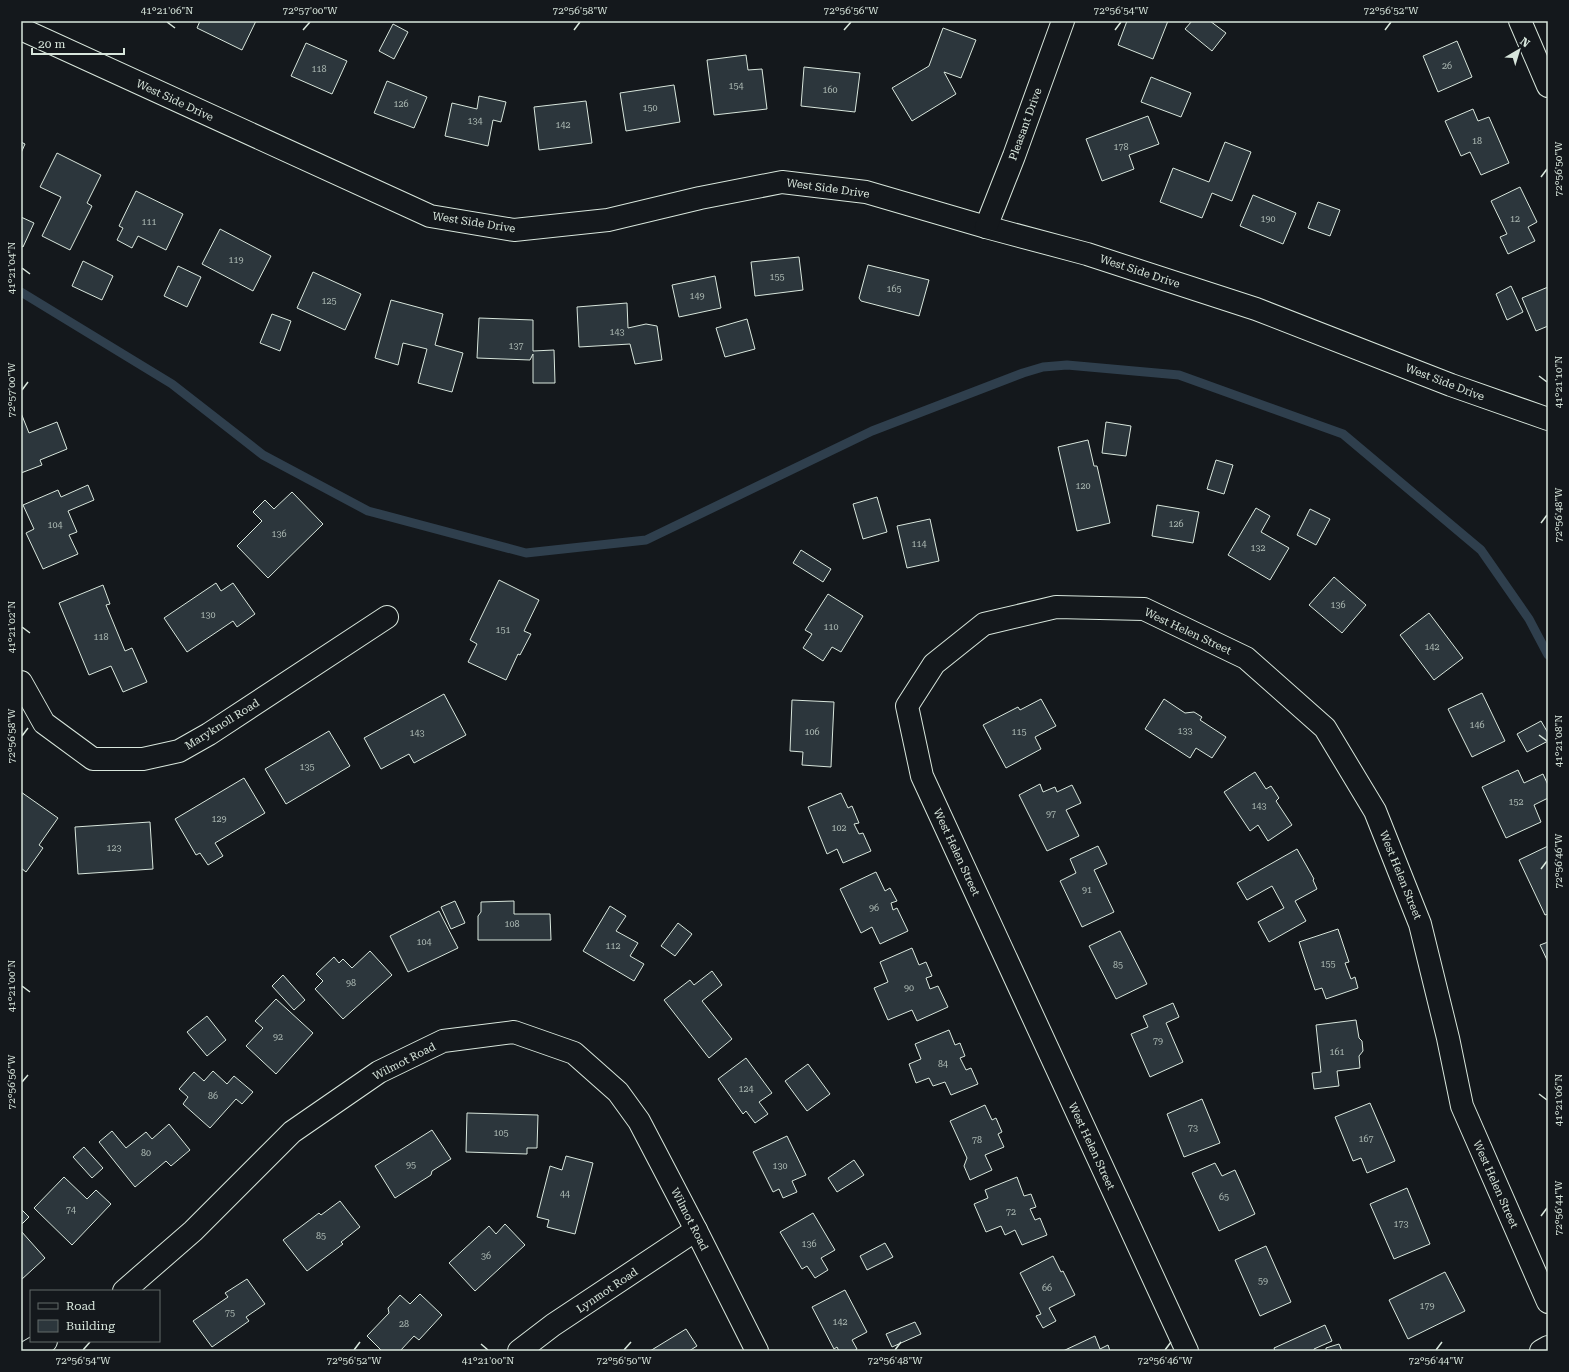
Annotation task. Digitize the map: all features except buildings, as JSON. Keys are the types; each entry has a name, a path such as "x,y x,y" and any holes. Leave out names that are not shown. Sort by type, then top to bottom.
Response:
{"street":[{"name":"Pleasant Drive","path":"986,227 1014,156 1063,21"},
{"path":"1520,21 1548,86"},
{"name":"West Side Drive","path":"21,30 430,216 514,230 608,220 700,198 782,182 866,192 986,227 1087,254 1256,309 1451,385 1548,419"},
{"name":"West Helen Street","path":"1187,1351 922,776 907,706 934,664 984,624 1056,607 1144,609 1246,658 1325,728 1375,811 1420,924 1448,1038 1462,1106 1548,1302"},
{"name":"Maryknoll Road","path":"21,682 44,723 94,759 143,759 178,750 209,734 387,617"},
{"name":"Wilmot Road","path":"125,1290 193,1231 292,1132 379,1072 443,1041 514,1032 574,1053 618,1092 639,1121 757,1351"},
{"name":"Lynmot Road","path":"519,1351 553,1325 696,1230"},
{"path":"29,1351 44,1342"},
{"path":"1541,1351 1548,1348"}],"waterway":[{"path":"21,292 172,384 263,455 368,511 526,553 646,540 872,431 1023,373 1043,367 1067,365 1179,375 1343,434 1481,550 1529,619 1548,655"}]}
